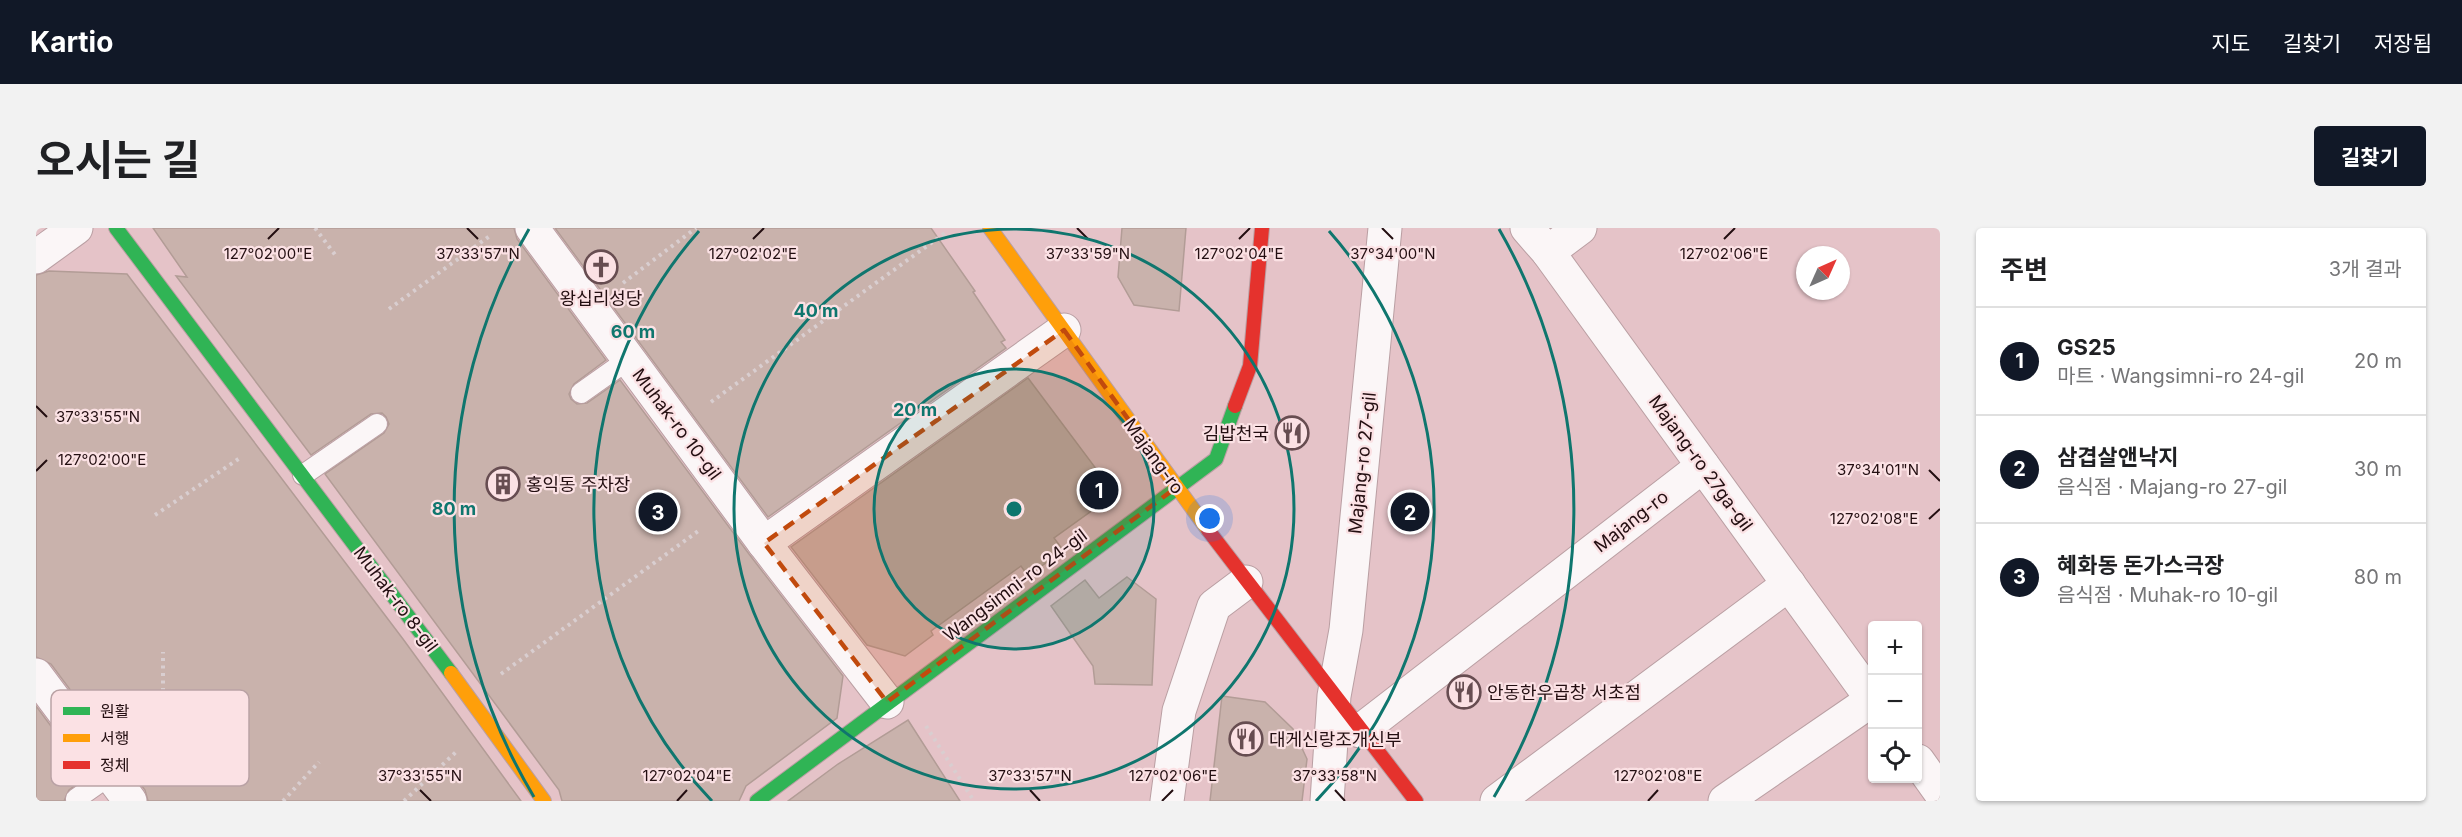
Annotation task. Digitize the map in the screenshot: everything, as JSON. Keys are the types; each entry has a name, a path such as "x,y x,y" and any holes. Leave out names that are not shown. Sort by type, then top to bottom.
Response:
{"street":[{"path":"36,257 76,228"},
{"name":"Muhak-ro 8-gil","path":"116,228 303,475 544,801"},
{"name":"Muhak-ro 10-gil","path":"532,228 764,543 895,696"},
{"name":"Majang-ro","path":"990,228 1246,582 1416,801"},
{"name":"Wangsimni-ro 24-gil","path":"761,800 895,696 1216,459 1250,366 1262,228"},
{"name":"Majang-ro 27-gil","path":"1334,696 1346,630 1385,228"},
{"path":"1538,240 1580,228"},
{"name":"Majang-ro 27ga-gil","path":"1538,240 1868,693"},
{"path":"764,543 1064,330"},
{"name":"Majang-ro","path":"1360,731 1703,466"},
{"path":"1167,801 1179,711 1214,606 1246,582"},
{"path":"1497,801 1790,584"},
{"path":"36,675 51,695"},
{"path":"1328,801 1334,696"},
{"path":"1725,801 1868,702"},
{"path":"1922,768 1940,792"},
{"path":"118,786 130,801"}],"lane":[{"path":"581,393 629,359"},
{"path":"303,475 377,424"},
{"path":"76,799 94,786"}],"path":[{"path":"315,228 336,256"},
{"path":"591,307 696,228"},
{"path":"678,425 945,233"},
{"path":"389,309 492,235"},
{"path":"155,515 273,436"},
{"path":"469,698 736,503"},
{"path":"163,652 163,690"},
{"path":"895,696 974,801"},
{"path":"404,801 488,723"},
{"path":"283,801 319,762"}],"highlighted area":[{"path":"1064,330 1177,487 887,702 764,543"}],"building":[{"path":"153,228 514,228 517,239 606,360 574,384 569,394 571,399 577,404 587,403 620,380 843,676 837,718 746,786 739,801 562,801 559,790 325,474 384,433 389,424 386,417 382,413 371,414 311,455 176,276 187,277"},
{"path":"555,228 931,228 975,291 973,292 1005,340 1001,342 1006,348 768,517"},
{"path":"1122,228 1186,228 1179,311 1134,305 1118,277"},
{"path":"49,271 127,274 403,639 521,801 148,801 142,786 249,786 249,690 70,690 51,664 36,657 36,275"},
{"path":"1028,378 1115,494 1054,538 1063,550 1028,576 1021,566 931,631 933,635 905,656 867,645 791,547"},
{"path":"1127,577 1156,599 1152,685 1095,684 1093,666 1051,606 1085,580 1099,598"},
{"path":"1222,696 1265,702 1293,729 1307,759 1302,801 1210,801"},
{"path":"36,706 51,726 51,786 74,786 69,790 64,801 36,801"},
{"path":"908,720 960,801 788,801 838,764"}],"traffic: fast":[{"path":"116,228 451,673"},
{"path":"757,801 1216,459 1235,406"}],"traffic: slow":[{"path":"990,228 1208,530"},
{"path":"451,673 544,801"}],"traffic: jam":[{"path":"1235,406 1250,366 1262,228"},
{"path":"1208,530 1416,801"}],"place":[{"name":"왕십리성당","path":"601,267"},
{"name":"김밥천국","path":"1292,433"},
{"name":"홍익동 주차장","path":"503,484"},
{"name":"GS25","path":"1099,490"},
{"name":"혜화동 돈가스극장","path":"658,512"},
{"name":"삼겹살앤낙지","path":"1410,512"},
{"name":"안동한우곱창 서초점","path":"1464,692"},
{"name":"대게신랑조개신부","path":"1246,739"}]}
